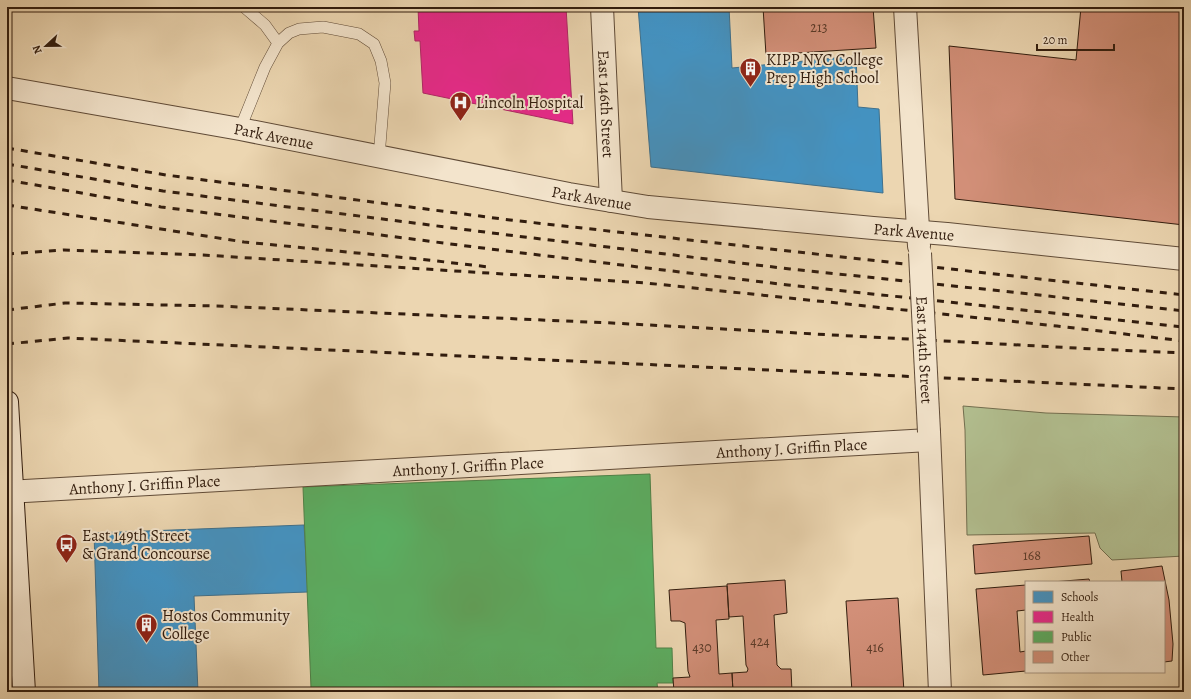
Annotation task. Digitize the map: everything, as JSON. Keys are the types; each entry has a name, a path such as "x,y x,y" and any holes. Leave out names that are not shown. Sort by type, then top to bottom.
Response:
{"street":[{"name":"East 146th Street","path":"602,7 611,201"},
{"name":"East 144th Street","path":"905,7 920,253 940,692"},
{"name":"Park Avenue","path":"7,88 240,129 379,157 648,207 1184,259"},
{"path":"7,402 10,459 9,492 24,692"},
{"name":"Anthony J. Griffin Place","path":"9,492 929,436"}],"lane":[{"path":"244,7 264,25 278,43"},
{"path":"240,129 265,67 278,43 289,33 299,29 323,27 359,34 374,44 381,61 385,83 379,157"}],"green space":[{"path":"963,406 1046,413 1184,417 1184,556 1112,560 1100,548 1095,533 967,535 965,430"}],"building: Schools":[{"name":"KIPP NYC College Prep High School","path":"638,7 729,7 732,68 856,56 858,107 879,109 883,193 651,167"},
{"name":"Hostos Community College","path":"304,525 308,592 194,596 198,692 99,692 94,533"}],"building: Health":[{"name":"Lincoln Hospital","path":"418,7 566,7 573,124 423,93 420,41 415,41 414,31 419,31"}],"building: Public":[{"path":"650,474 656,648 672,648 673,683 657,683 658,692 288,692 288,689 311,688 303,487"}],"building: Other":[{"path":"763,7 873,7 876,48 766,55"},
{"path":"1081,7 1184,7 1184,225 955,199 949,46 1076,60"},
{"path":"1089,536 1092,564 975,574 973,545"},
{"path":"1162,566 1169,600 1173,644 1172,661 1165,662 1165,581 1122,581 1121,571"},
{"path":"1089,579 1090,581 1064,581"},
{"path":"785,580 787,613 774,615 777,665 781,669 791,669 792,692 733,692 732,673 747,672 748,669 746,665 743,616 729,617 727,584"},
{"path":"1025,585 1025,610 1017,611 1020,652 1025,651 1025,671 983,675 976,589"},
{"path":"727,586 729,619 716,620 719,674 732,673 733,692 674,692 673,678 690,677 688,671 685,623 680,621 671,621 669,590"},
{"path":"898,598 904,692 852,692 846,601"}],"railway":[{"path":"7,148 166,175 510,220 1184,295"},
{"path":"7,164 163,191 508,235 790,269 1184,311"},
{"path":"7,180 161,207 506,251 788,285 1184,327"},
{"path":"7,205 244,242 489,267"},
{"path":"7,254 64,250 203,255 646,283 1057,326 1184,341"},
{"path":"7,310 65,303 217,306 612,323 1184,353"},
{"path":"7,344 68,338 1184,389"}],"place":[{"name":"KIPP NYC College Prep High School","path":"751,88"},
{"name":"Lincoln Hospital","path":"460,122"},
{"name":"East 149th Street & Grand Concourse","path":"66,564"},
{"name":"Hostos Community College","path":"147,644"}]}
